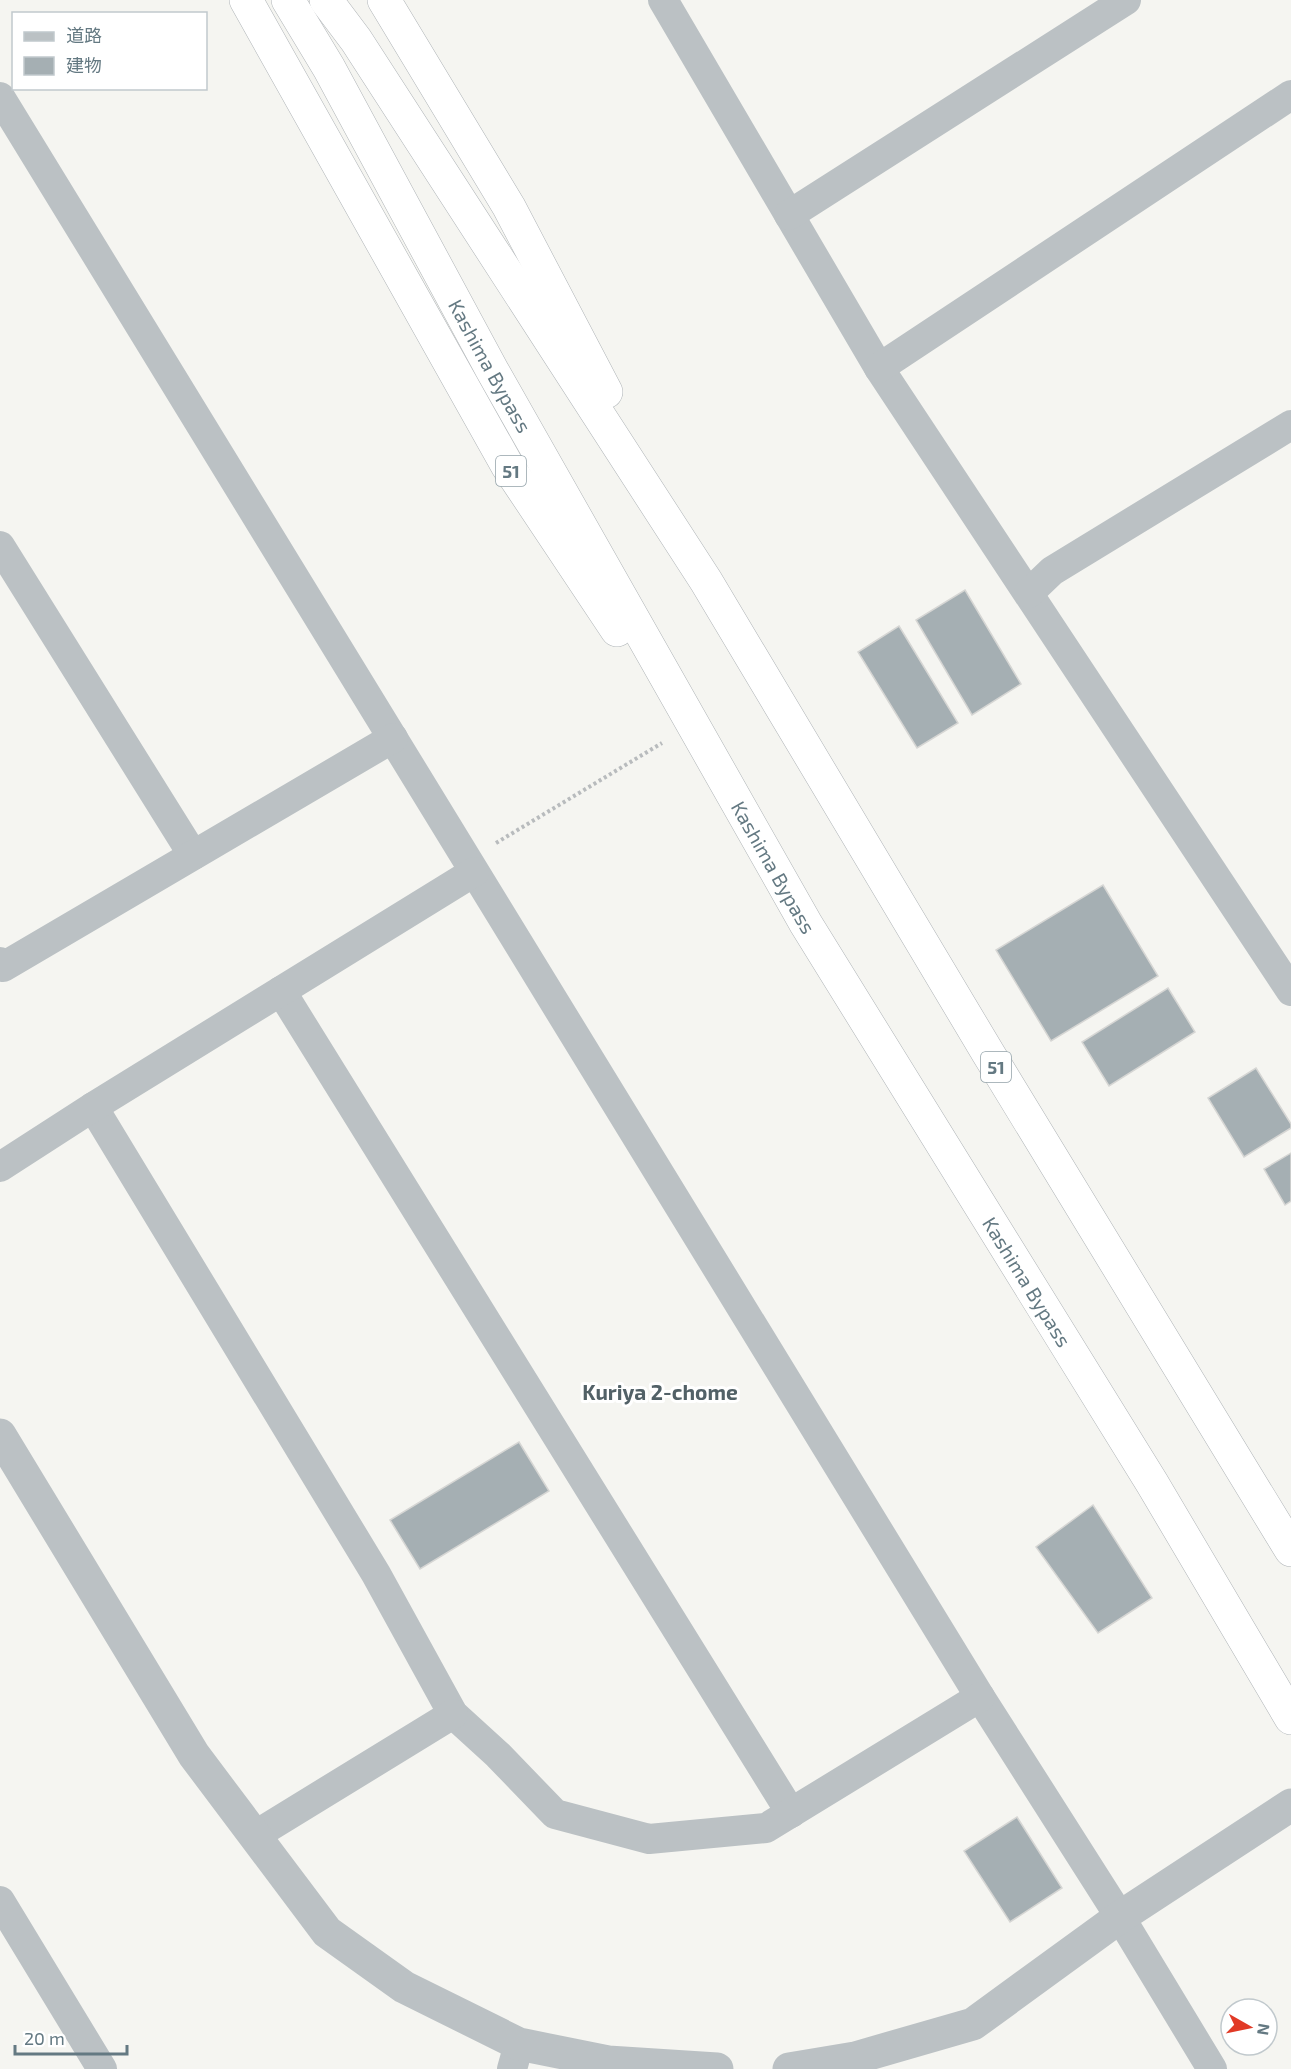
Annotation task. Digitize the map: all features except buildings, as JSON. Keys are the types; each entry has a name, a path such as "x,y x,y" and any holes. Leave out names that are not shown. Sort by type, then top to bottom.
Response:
{"highway":[{"name":"51","path":"246,0 507,465 683,729 806,924"},
{"name":"Kashima Bypass","path":"288,0 329,68 492,370 806,924 1152,1483 1291,1718"},
{"name":"51","path":"326,0 369,60 706,581 988,1053 1291,1550"},
{"name":"51","path":"384,0 509,207 706,581"}],"street":[{"path":"663,0 879,368 1291,991"},
{"path":"789,215 1126,0"},
{"path":"879,368 1291,95"},
{"path":"0,97 980,1697 1120,1917 1212,2069"},
{"path":"1029,593 1052,571 1291,425"},
{"path":"0,546 194,855"},
{"path":"0,962 3,967 393,738"},
{"path":"0,1167 281,991 471,866"},
{"path":"281,991 791,1813"},
{"path":"93,1107 376,1574 453,1714 498,1755 555,1814 649,1839 766,1828 980,1697"},
{"path":"0,1435 194,1755 327,1932 404,1987 516,2057 717,2069"},
{"path":"254,1836 453,1714"},
{"path":"789,2069 855,2058 973,2024 1120,1917 1291,1805"},
{"path":"0,1901 102,2069"}],"path":[{"path":"471,866 683,729"}],"district":[{"name":"Kuriya 2-chome","path":"660,1391"}]}
